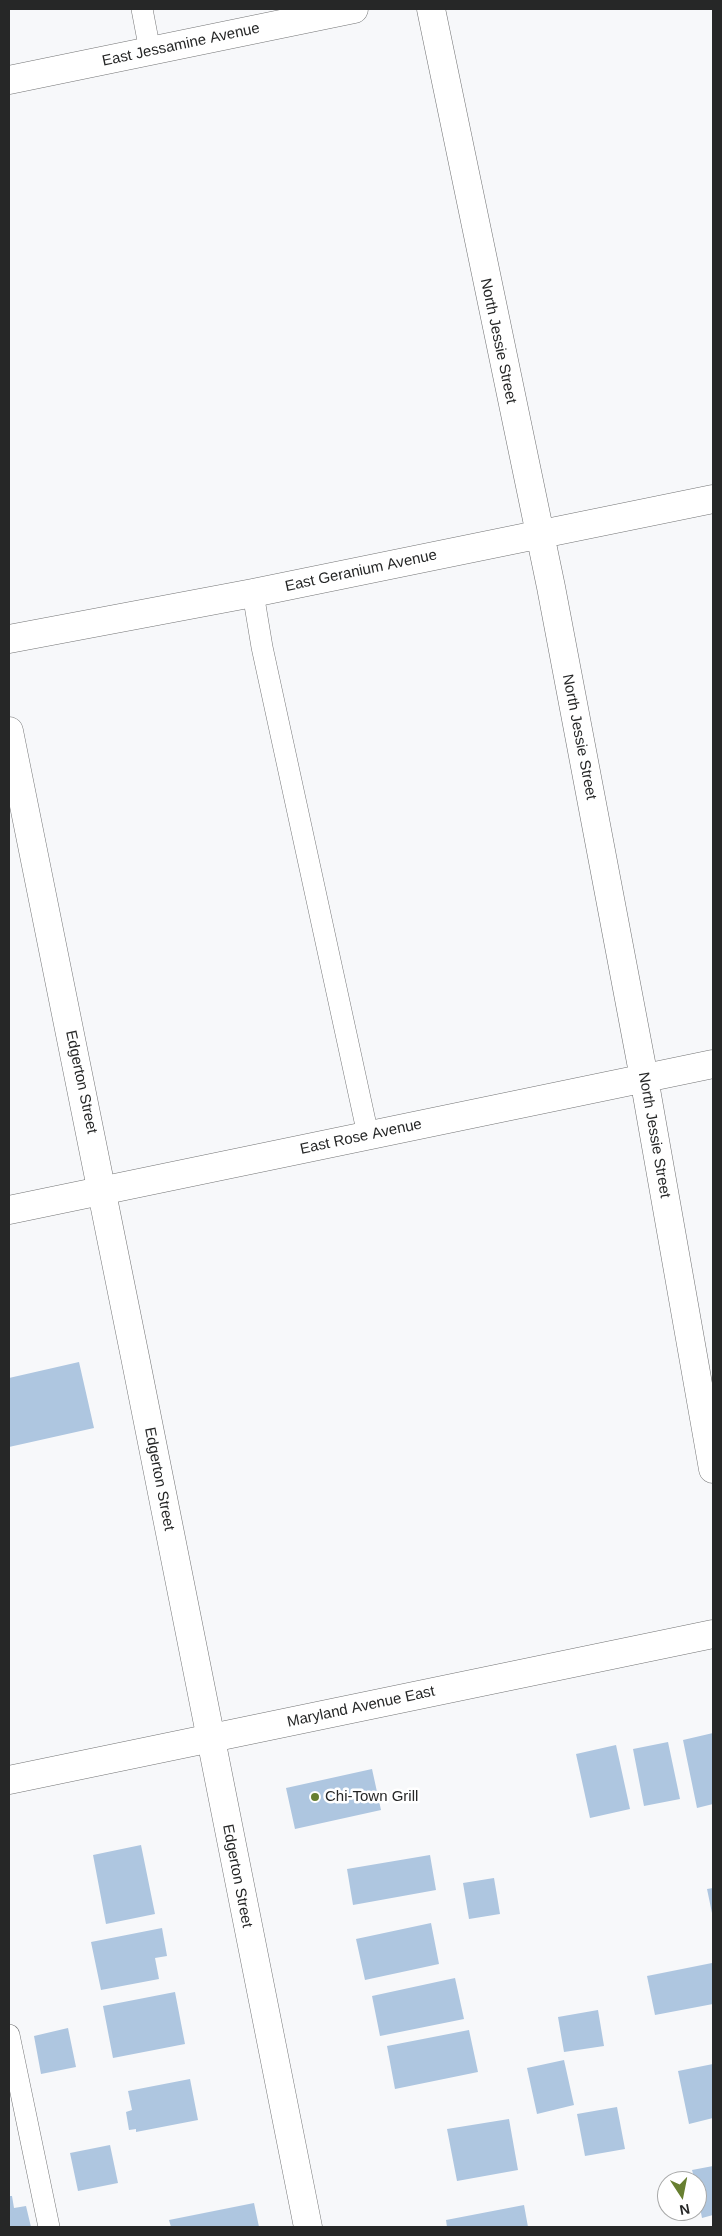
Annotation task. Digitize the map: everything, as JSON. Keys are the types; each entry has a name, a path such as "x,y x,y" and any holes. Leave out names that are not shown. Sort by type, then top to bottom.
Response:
{"street":[{"name":"East Jessamine Avenue","path":"9,80 354,9"},
{"name":"North Jessie Street","path":"431,9 539,534 644,1078 713,1469"},
{"name":"East Geranium Avenue","path":"9,639 253,593 713,499"},
{"name":"Edgerton Street","path":"9,731 103,1191 308,2227"},
{"name":"East Rose Avenue","path":"9,1210 713,1064"},
{"name":"Maryland Avenue East","path":"9,1780 713,1634"}],"lane":[{"path":"142,9 150,51"},
{"path":"253,593 262,647 368,1135"},
{"path":"9,2035 12,2074 49,2227"}],"building":[{"path":"79,1362 94,1428 9,1447 9,1378"},
{"path":"713,1733 713,1804 697,1808 683,1740"},
{"path":"668,1742 680,1799 644,1806 633,1749"},
{"path":"616,1745 630,1809 590,1818 576,1754"},
{"path":"372,1769 381,1810 295,1829 286,1788"},
{"path":"141,1845 155,1914 106,1924 93,1855"},
{"path":"430,1855 436,1890 353,1905 347,1869"},
{"path":"494,1878 500,1914 469,1919 463,1883"},
{"path":"713,1888 713,1912 712,1913 707,1889"},
{"path":"431,1923 439,1964 365,1980 356,1939"},
{"path":"162,1928 167,1956 155,1958 159,1979 101,1990 91,1942"},
{"path":"712,1963 713,2004 655,2015 647,1976"},
{"path":"455,1978 464,2019 380,2036 372,1996"},
{"path":"175,1992 185,2044 113,2058 103,2006"},
{"path":"598,2010 604,2046 564,2052 558,2017"},
{"path":"68,2028 76,2067 41,2074 34,2036"},
{"path":"469,2030 478,2072 395,2089 387,2046"},
{"path":"564,2060 574,2105 537,2114 527,2068"},
{"path":"713,2064 713,2118 689,2124 678,2071"},
{"path":"190,2079 198,2120 136,2132 136,2129 129,2130 126,2112 132,2110 128,2091"},
{"path":"617,2107 625,2149 585,2156 577,2114"},
{"path":"509,2119 518,2170 457,2181 447,2129"},
{"path":"110,2145 118,2183 78,2191 70,2153"},
{"path":"713,2166 713,2215 707,2217 707,2171 692,2170"},
{"path":"9,2196 12,2196 14,2208 26,2206 31,2227 9,2227"},
{"path":"254,2203 259,2227 171,2227 169,2220"},
{"path":"524,2205 528,2227 447,2227 446,2220"}],"place":[{"name":"Chi-Town Grill","path":"315,1797"}]}
